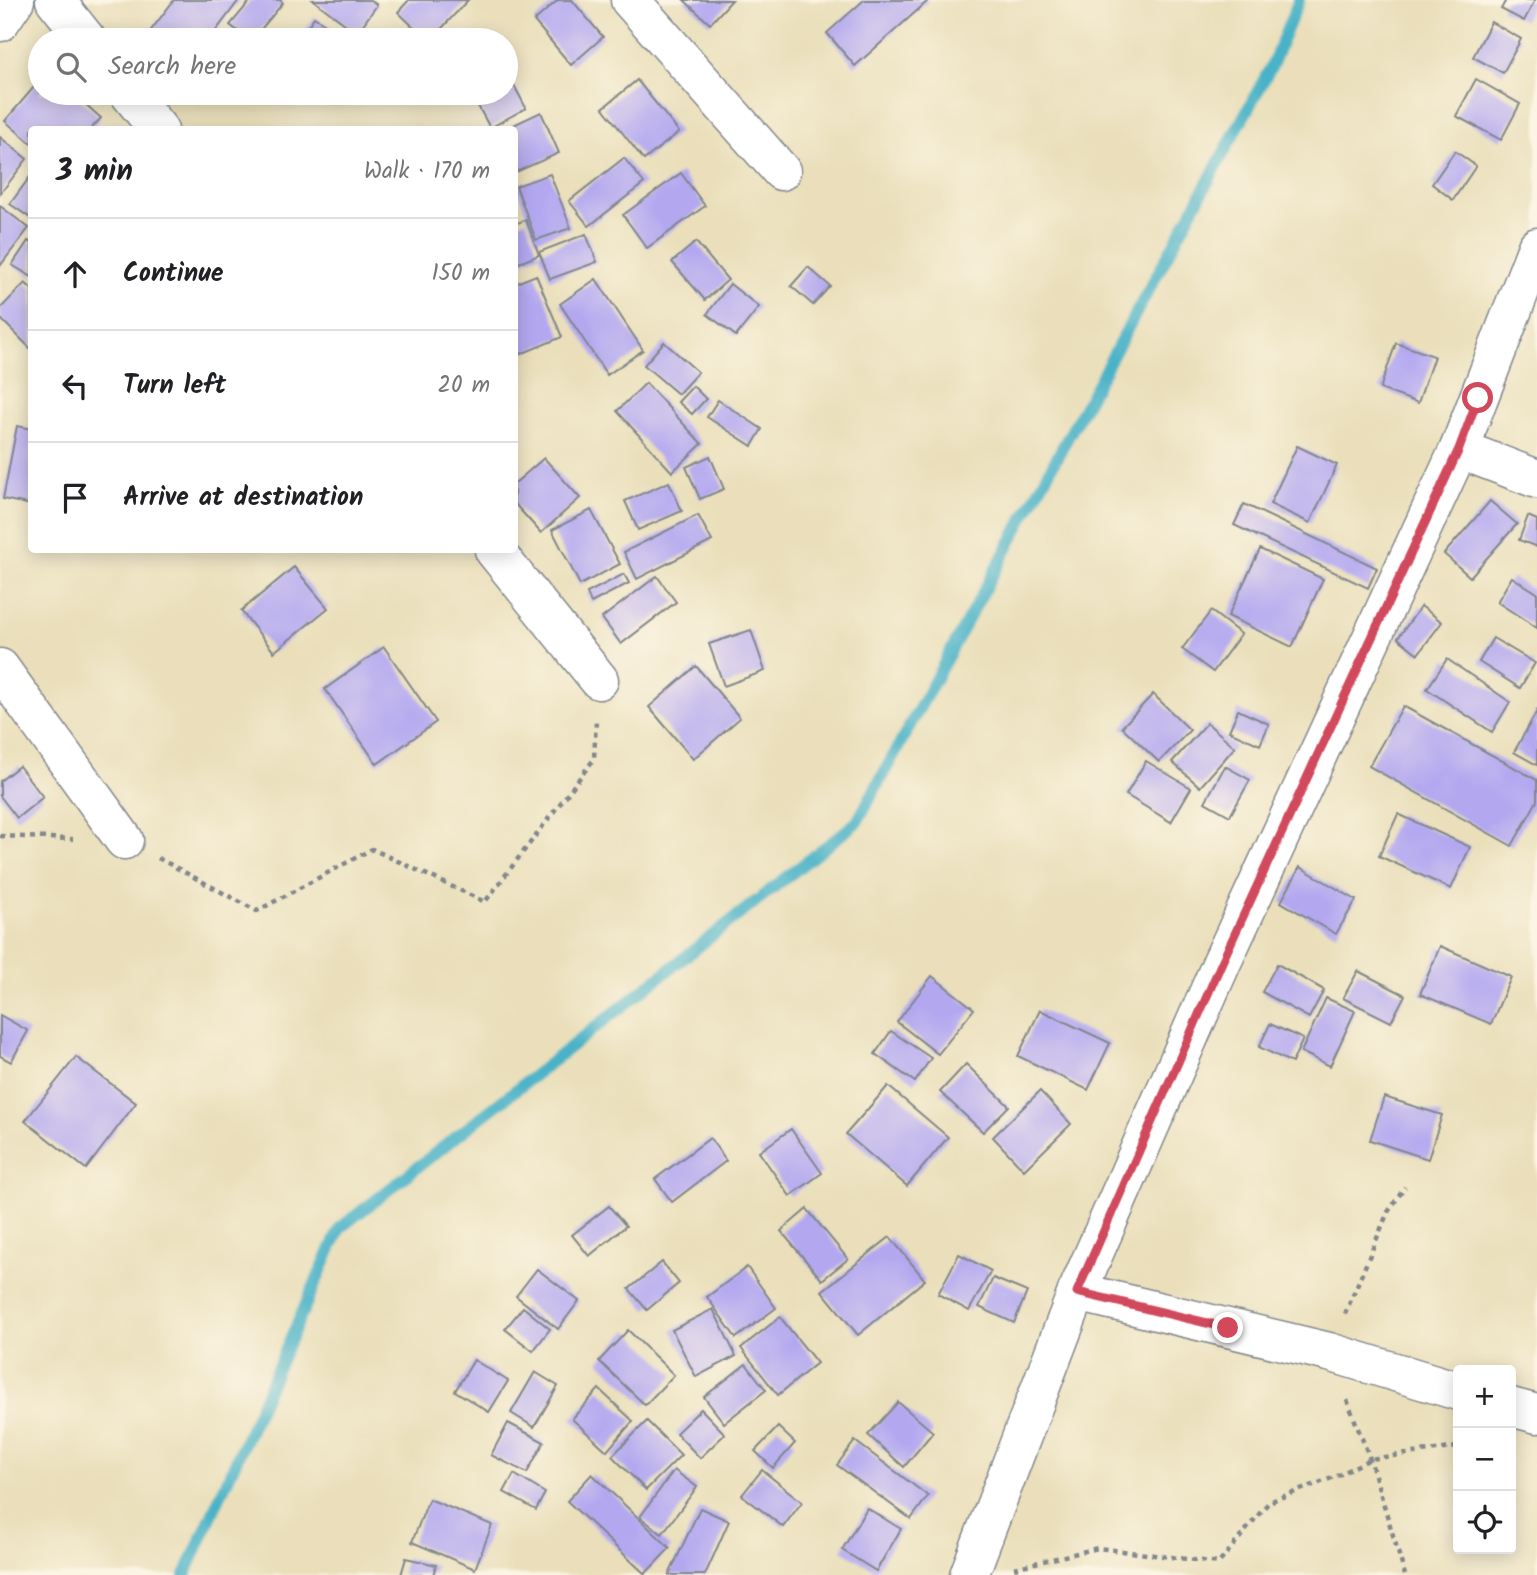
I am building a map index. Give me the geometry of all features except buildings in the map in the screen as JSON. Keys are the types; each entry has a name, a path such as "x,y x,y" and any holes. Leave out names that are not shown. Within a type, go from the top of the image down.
{"street":[{"path":"0,22 15,0"},
{"path":"55,0 77,28"},
{"path":"630,0 781,171"},
{"path":"139,105 156,126"},
{"path":"969,1575 1077,1292 1222,962 1459,449 1537,247"},
{"path":"1459,449 1537,479"},
{"path":"496,553 599,680"},
{"path":"0,668 124,840"},
{"path":"1077,1292 1329,1352 1453,1389"},
{"path":"1516,1408 1537,1414"}],"path":[{"path":"0,836 124,840 257,911 372,849 485,902 594,759 599,680"},
{"path":"1011,1569 1098,1548 1219,1563 1269,1502 1337,1476 1370,1459 1453,1448"}],"waterway":[{"path":"185,1575 340,1228 857,822 1272,65 1299,0"}],"route":[{"path":"1228,1328 1077,1292 1222,962 1459,449 1478,398"}]}
